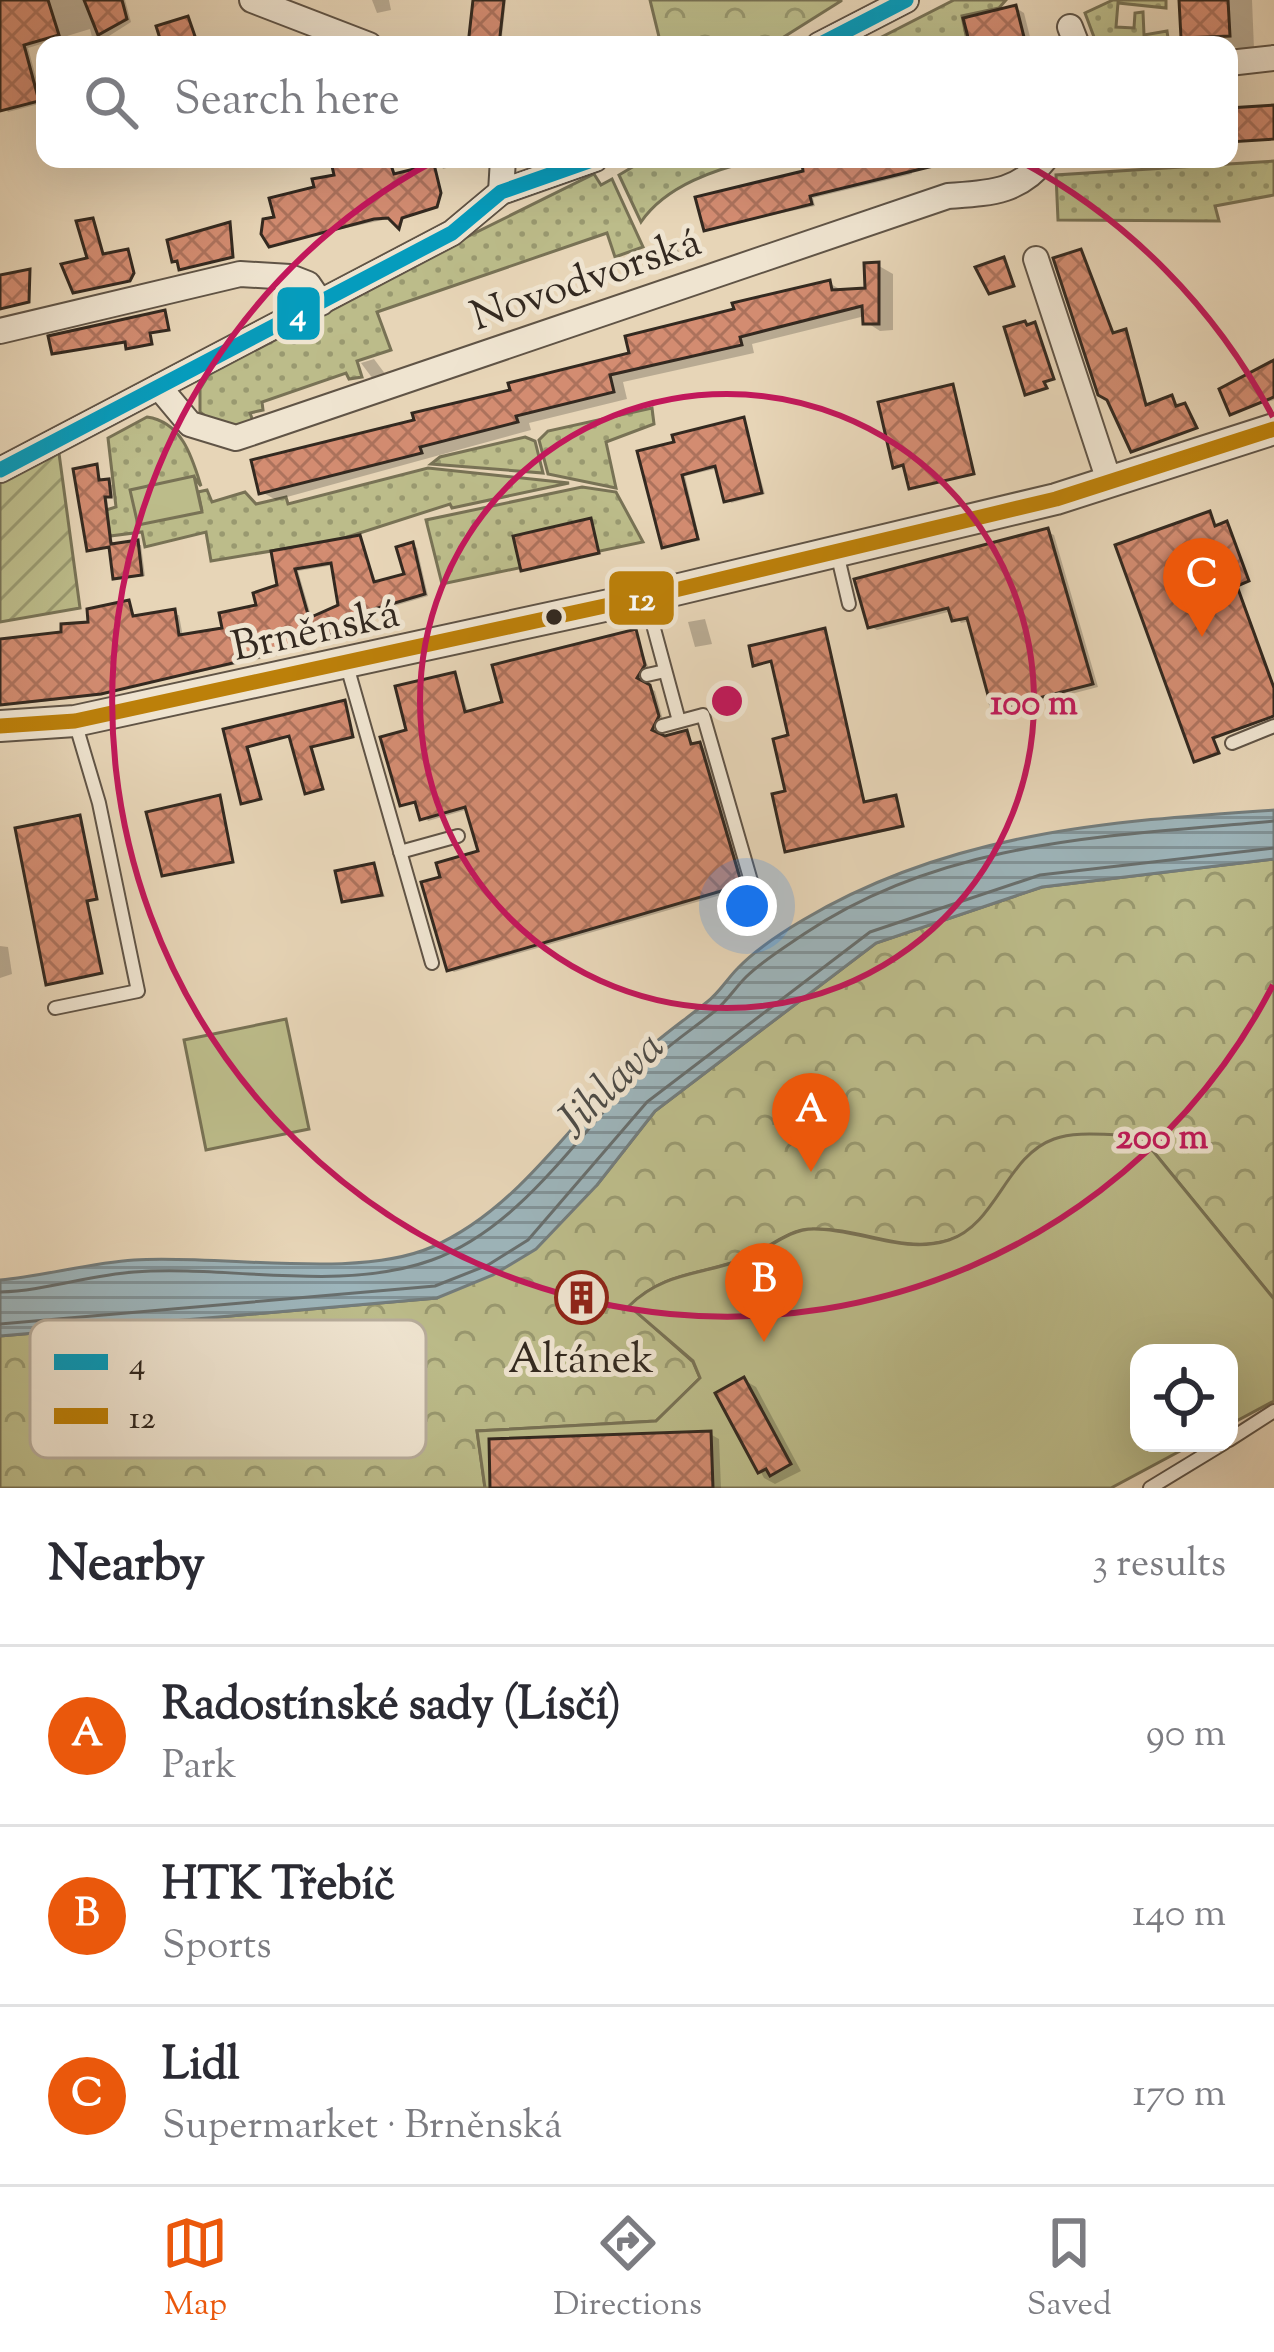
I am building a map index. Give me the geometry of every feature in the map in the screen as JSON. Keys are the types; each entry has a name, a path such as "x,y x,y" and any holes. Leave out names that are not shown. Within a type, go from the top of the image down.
{"street":[{"path":"252,0 346,36"},
{"path":"836,36 906,0"},
{"path":"1238,62 1274,58"},
{"path":"500,192 502,168"},
{"path":"0,470 452,233 500,192 570,168"},
{"name":"Novodvorská","path":"159,387 190,424 236,438 948,196 1003,192 1028,181 1038,168"},
{"path":"1036,260 1110,484"},
{"path":"0,331 240,274 308,284 321,303"},
{"name":"Brněnská","path":"0,726 75,721 646,597 1110,484 1273,434"},
{"path":"0,746 75,721"}],"lane":[{"path":"836,552 849,604"},
{"path":"646,597 679,721"},
{"path":"347,665 432,963"},
{"path":"647,675 665,671"},
{"path":"662,725 703,715 751,881"},
{"path":"55,1008 138,991 99,803 75,721"},
{"path":"1232,742 1274,726"},
{"path":"400,852 458,836"},
{"path":"1238,1435 1274,1412"},
{"path":"1150,1488 1210,1452"}],"green space":[{"path":"650,0 841,0 785,36 659,36"},
{"path":"954,0 1006,0 999,8 962,16 966,36 884,36"},
{"path":"1113,0 1166,0 1166,8 1118,3 1116,27 1134,28 1135,13 1143,12 1144,35 1167,31 1168,36 1094,36 1085,13"},
{"path":"1274,161 1274,195 1215,206 1219,221 1058,220 1056,175 1238,168 1238,163"},
{"path":"631,168 729,168 678,188 641,222 619,175"},
{"path":"594,174 601,185 612,179 643,247 615,257 607,233 377,312 391,350 357,361 362,377 349,379 346,373 262,402 263,410 250,413 254,424 218,426 200,412 200,389 218,360"},
{"path":"652,408 654,424 606,442 616,488 548,474 539,440 548,431"},
{"path":"147,417 169,426 184,442 201,486 193,476 202,511 198,492 207,490 212,502 245,492 256,504 286,497 288,504 428,468 569,483 452,508 450,504 338,540 211,561 206,532 145,547 142,532 110,536 106,510 116,507 108,438"},
{"path":"525,437 535,441 543,473 431,464 440,457"},
{"path":"58,446 80,608 0,622 0,477"},
{"path":"194,476 202,512 138,525 130,490"},
{"path":"582,487 616,492 643,542 442,584 426,520"},
{"path":"1274,859 1274,1299 1148,1145 1116,1136 1065,1139 1025,1163 984,1217 946,1241 912,1244 830,1229 803,1230 746,1258 656,1286 630,1306 693,1362 700,1378 656,1421 477,1431 485,1488 0,1488 0,1336 30,1333 30,1458 426,1458 426,1320 184,1320 437,1298 597,1185 655,1111 876,943 1042,887"},
{"path":"286,1019 309,1129 206,1150 184,1040"},
{"path":"1127,1135 1148,1145 1274,1299 1274,1401 1238,1420 1238,1344 1130,1344 1130,1452 1178,1452 1111,1488 485,1488 477,1431 656,1421 700,1378 693,1361 629,1306 656,1286 747,1258 805,1230 915,1245 949,1240 979,1220 1038,1148 1054,1139"}],"water":[{"path":"1274,810 1274,859 1042,887 876,943 655,1111 597,1185 536,1249 493,1275 437,1298 184,1320 30,1320 30,1333 0,1336 0,1280 134,1260 365,1262 432,1247 490,1212 515,1190 630,1065 711,998 752,955 795,925 858,891 972,850 1151,820"}],"building":[{"path":"0,0 48,0 59,35 36,36 36,42 24,45 36,102 0,111"},
{"path":"84,0 122,0 127,19 98,35"},
{"path":"473,0 504,0 500,36 469,36"},
{"path":"1179,0 1228,0 1230,36 1181,36"},
{"path":"1016,5 1024,36 968,36 963,18"},
{"path":"188,16 195,36 159,36 156,26"},
{"path":"1274,105 1274,139 1238,141 1238,107"},
{"path":"332,168 392,168 394,174 435,168 441,193 437,207 402,218 399,229 388,218 374,219 269,247 261,234 263,219 274,217 269,198 314,187 312,179 334,175"},
{"path":"925,168 810,196 812,204 704,231 695,197 803,171"},
{"path":"93,218 103,254 128,249 134,273 130,281 73,293 61,264 87,258 76,221"},
{"path":"230,222 233,257 179,270 177,261 172,262 167,240"},
{"path":"1081,249 1113,333 1126,329 1146,405 1172,395 1176,406 1185,403 1197,428 1131,452 1107,400 1098,395 1053,258"},
{"path":"1004,257 1014,286 989,294 975,267"},
{"path":"879,262 879,324 863,324 862,306 740,337 742,345 610,375 614,392 516,416 518,422 420,447 422,453 259,494 251,460 414,420 412,413 510,390 508,383 629,353 625,336 734,309 732,303 830,280 832,290 865,288 864,263"},
{"path":"30,269 29,302 0,309 0,275"},
{"path":"165,310 169,330 150,333 152,344 126,349 125,342 52,354 48,336"},
{"path":"1025,321 1027,325 1035,322 1054,379 1044,382 1047,388 1025,395 1004,327"},
{"path":"1274,360 1274,397 1230,415 1219,389"},
{"path":"953,384 974,474 909,489 903,465 893,468 878,402"},
{"path":"744,417 762,493 724,502 715,466 682,475 698,539 662,548 637,451 674,442 672,435"},
{"path":"97,464 99,480 109,479 111,497 105,497 111,544 138,540 142,575 113,579 109,547 87,551 73,469"},
{"path":"1210,511 1215,526 1227,521 1249,581 1237,586 1274,688 1274,716 1213,738 1219,753 1194,762 1115,545"},
{"path":"591,518 599,553 521,571 513,536"},
{"path":"1048,528 1093,684 992,710 967,618 952,621 948,608 868,628 854,579"},
{"path":"360,535 374,582 404,574 396,547 413,542 425,594 361,613 363,621 301,647 101,694 0,705 0,639 61,632 61,624 88,622 87,609 129,600 133,616 175,609 179,635 222,628 219,613 256,605 253,593 277,585 271,551","holes":["331,563 338,605 309,618 295,569"]},
{"path":"825,628 864,802 896,795 903,826 785,852 772,794 785,791 773,739 788,735 771,661 753,666 749,646"},
{"path":"636,629 645,665 637,678 650,685 659,716 652,730 665,736 687,730 691,744 700,742 742,885 447,971 421,882 440,877 436,863 478,851 465,807 420,820 415,802 400,806 380,737 406,730 395,686 455,672 465,712 502,702 492,665"},
{"path":"345,700 353,737 311,747 323,789 305,794 289,736 247,747 261,799 241,804 223,729"},
{"path":"220,795 233,862 162,876 146,812"},
{"path":"80,815 97,899 87,901 102,973 46,985 15,828"},
{"path":"374,863 382,895 342,902 335,871"},
{"path":"744,1377 791,1464 770,1476 766,1469 758,1473 715,1393"},
{"path":"711,1431 713,1488 490,1488 489,1439"}],"transit line":[{"name":"4","path":"836,36 906,0"},
{"name":"4","path":"0,470 452,233 501,192 569,168"},
{"name":"12","path":"0,726 75,721 646,597 1056,499 1274,429"}],"place":[{"name":"Lidl","path":"1202,637"},
{"name":"Radostínské sady (Lísčí)","path":"811,1172"},
{"name":"Altánek","path":"581,1298"},
{"name":"HTK Třebíč","path":"764,1342"}],"water label":[{"name":"Jihlava","path":"609,1082"}]}
